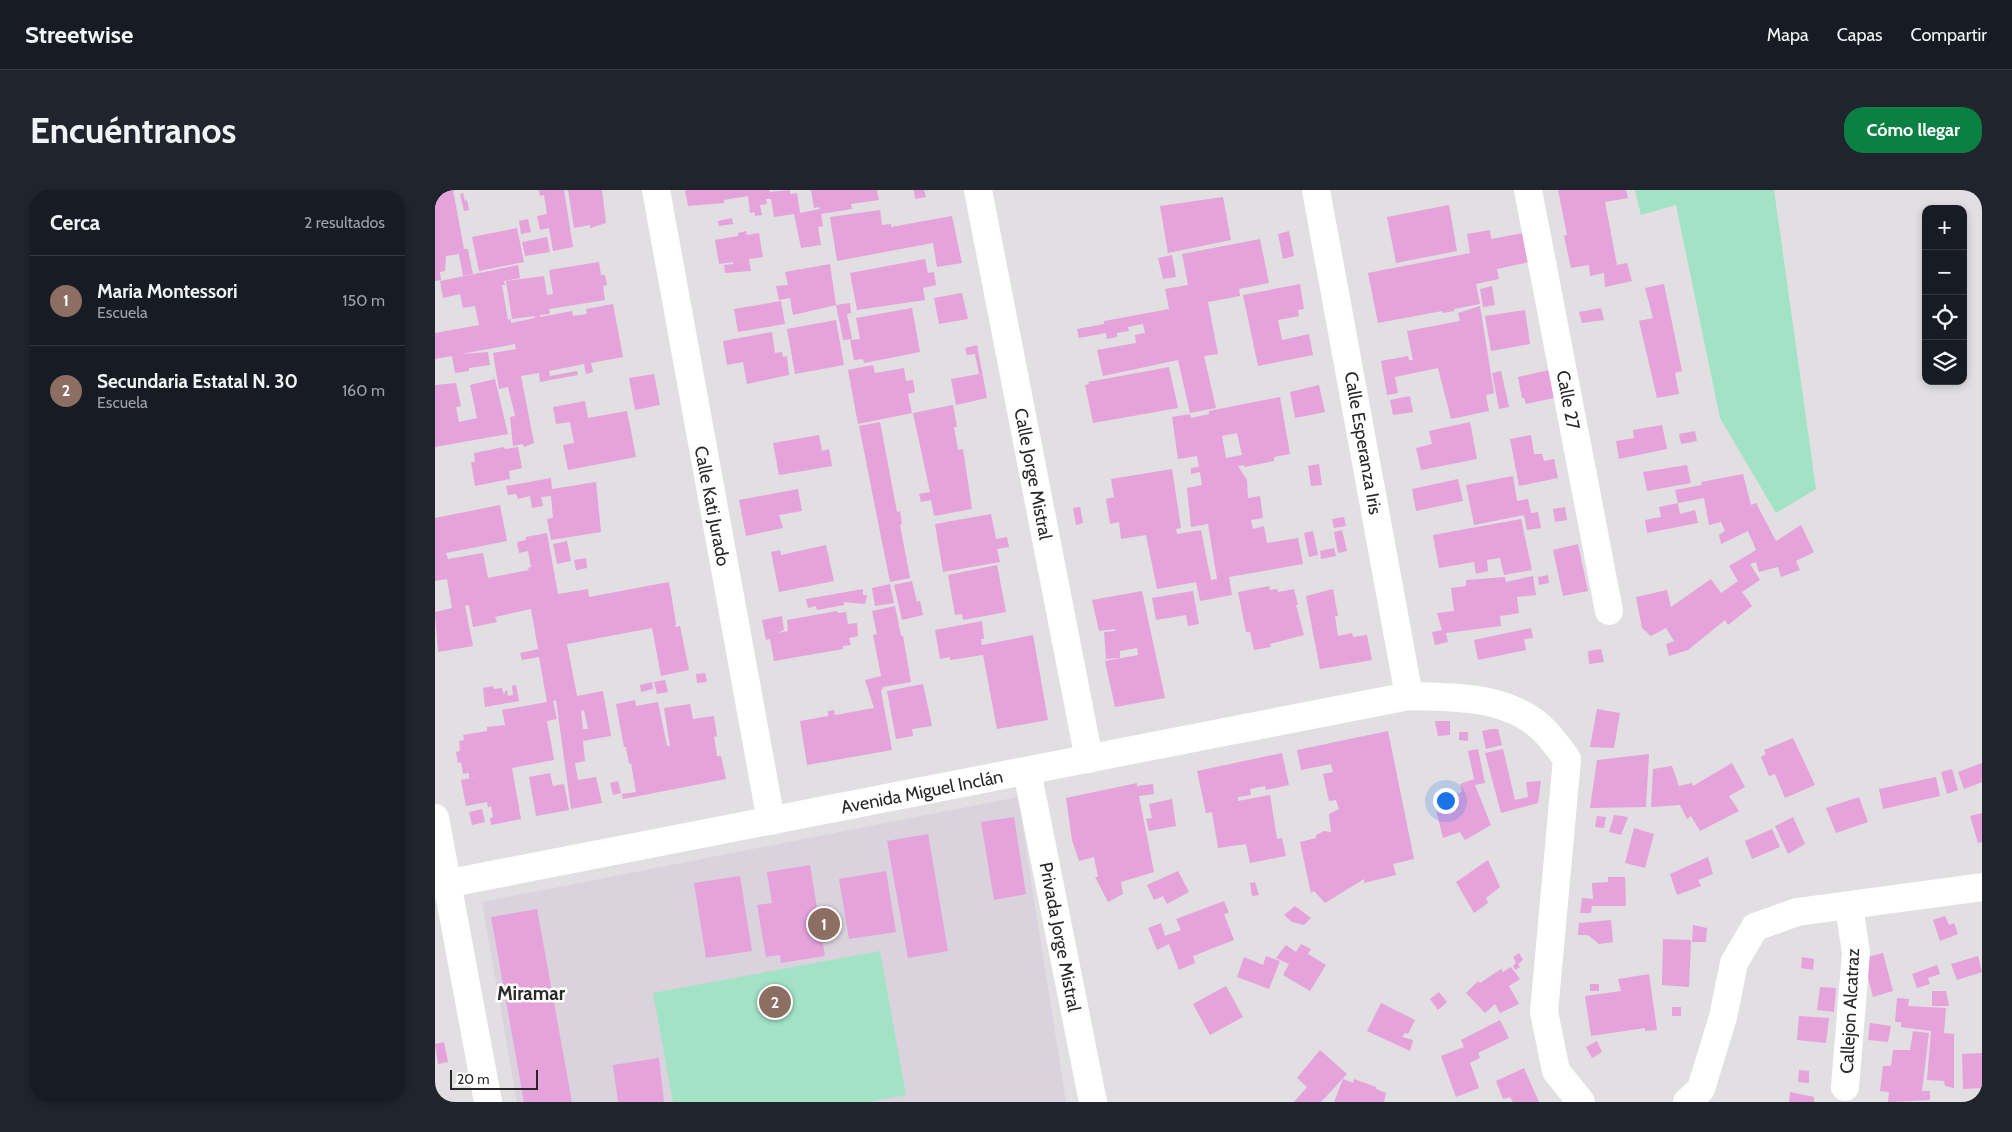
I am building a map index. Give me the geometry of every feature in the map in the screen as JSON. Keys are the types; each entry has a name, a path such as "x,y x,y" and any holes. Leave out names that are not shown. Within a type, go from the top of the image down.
{"street":[{"name":"Calle Kati Jurado","path":"656,190 771,821"},
{"name":"Calle Jorge Mistral","path":"977,190 1089,759"},
{"name":"Calle Esperanza Iris","path":"1317,190 1409,696"},
{"name":"Calle 27","path":"1528,190 1609,611"},
{"name":"Avenida Miguel Inclán","path":"441,885 1409,696 1461,698 1502,706 1527,717 1551,738 1567,759 1544,1012 1556,1071 1581,1102"},
{"name":"Privada Jorge Mistral","path":"1027,771 1093,1102"},
{"path":"435,818 441,885 488,1102"},
{"path":"1687,1102 1701,1089 1723,1017 1734,963 1755,927 1797,912 1982,887"},
{"name":"Callejon Alcatraz","path":"1845,1087 1856,953 1849,906"}],"shaded area":[{"path":"1018,797 1066,1102 517,1102 482,902"}],"green space":[{"path":"1635,190 1774,190 1816,489 1776,513 1720,418 1676,205 1641,215"},
{"path":"880,951 906,1095 868,1102 673,1102 653,993"}],"building":[{"path":"435,190 453,190 464,249 468,249 473,274 463,276 459,254 446,256 445,271 440,272 441,280 435,281"},
{"path":"539,190 564,190 573,247 553,251 549,228 540,230 537,216 547,214 544,195 540,196"},
{"path":"568,190 602,190 606,223 590,228 590,225 574,228"},
{"path":"685,190 769,190 770,192 790,190 790,194 797,193 800,213 820,209 819,207 814,208 811,190 877,190 879,200 851,204 852,209 821,214 823,226 818,227 821,245 801,248 794,214 774,217 771,199 766,199 767,204 760,205 762,215 755,216 754,212 750,213 748,196 724,200 724,203 688,206"},
{"path":"914,190 924,190 926,197 915,199"},
{"path":"1558,190 1626,190 1628,198 1605,202 1617,265 1627,263 1632,281 1605,287 1604,273 1590,276 1589,265 1571,268 1564,236 1567,235"},
{"path":"463,193 469,210 464,211 460,194"},
{"path":"1223,197 1231,240 1168,253 1160,206"},
{"path":"1449,205 1457,251 1396,263 1387,217"},
{"path":"880,210 882,225 891,224 891,227 952,216 962,263 937,267 933,243 837,261 830,217"},
{"path":"732,218 733,224 719,226 718,221"},
{"path":"528,219 531,232 521,234 519,221"},
{"path":"517,228 524,262 479,271 472,237"},
{"path":"1490,230 1491,239 1523,233 1529,262 1497,269 1499,279 1476,284 1480,304 1454,309 1454,311 1443,313 1442,311 1378,323 1368,273 1470,253 1467,234"},
{"path":"746,231 747,235 759,233 763,257 749,259 751,271 725,273 724,265 733,264 733,262 719,264 715,240 738,236 738,233"},
{"path":"1289,231 1294,256 1283,259 1278,234"},
{"path":"547,237 550,252 525,256 522,242"},
{"path":"1260,239 1269,283 1239,289 1240,296 1208,302 1218,354 1204,356 1216,408 1190,413 1178,360 1103,376 1097,350 1136,343 1135,335 1145,333 1143,324 1128,327 1129,331 1117,333 1117,337 1107,339 1106,333 1079,338 1077,329 1104,324 1104,321 1169,309 1165,289 1188,285 1182,254"},
{"path":"1172,255 1176,277 1163,279 1158,258"},
{"path":"925,259 928,273 934,272 936,285 923,288 925,300 857,310 850,273"},
{"path":"599,262 601,275 605,275 607,285 603,286 605,300 549,309 550,314 540,315 540,317 572,311 573,316 587,314 586,309 613,304 623,357 591,363 593,372 586,374 584,364 549,371 550,376 577,371 578,375 540,382 539,373 521,376 534,443 524,447 523,444 513,446 510,417 515,416 508,387 499,389 493,353 516,349 515,344 461,354 488,352 490,365 469,368 469,371 455,373 452,356 435,359 435,333 479,325 475,306 463,308 460,294 443,298 440,281 518,265 520,278 504,281 505,285 502,285 508,320 511,319 511,323 535,318 535,316 512,319 506,281 544,276 547,295 553,294 549,270"},
{"path":"830,264 836,305 793,315 790,298 779,300 776,286 788,285 785,272"},
{"path":"1300,284 1304,309 1298,310 1299,316 1278,320 1282,340 1309,334 1313,355 1258,366 1243,295"},
{"path":"1664,284 1682,371 1675,373 1679,394 1657,398 1639,321 1653,318 1645,288"},
{"path":"1492,286 1495,305 1483,307 1480,289"},
{"path":"962,293 968,319 939,324 934,298"},
{"path":"781,301 785,324 738,332 734,309"},
{"path":"850,303 851,313 847,314 852,339 843,340 836,305"},
{"path":"1480,306 1494,393 1486,395 1489,411 1451,419 1438,368 1395,377 1398,393 1387,395 1381,361 1408,356 1409,360 1413,360 1407,331 1460,321 1458,313"},
{"path":"912,308 920,352 864,363 863,359 854,360 850,340 860,339 856,318"},
{"path":"1601,308 1604,320 1582,323 1579,312"},
{"path":"1525,310 1530,344 1491,351 1485,316"},
{"path":"836,320 844,365 795,374 787,329"},
{"path":"772,332 775,353 782,352 783,357 787,356 789,375 747,384 743,362 727,365 723,341"},
{"path":"977,345 987,398 956,405 951,379 979,374 975,354 967,355 965,348"},
{"path":"873,365 875,373 904,368 906,381 913,380 915,392 908,394 912,413 858,424 848,370"},
{"path":"1169,367 1178,408 1093,423 1085,385 1089,384 1088,382"},
{"path":"1549,370 1554,398 1526,404 1524,398 1522,398 1518,377"},
{"path":"1501,371 1509,407 1499,409 1492,373"},
{"path":"654,374 660,405 635,410 629,378"},
{"path":"495,379 508,434 435,447 435,385 456,383 461,406 456,407 459,422 477,418 470,385"},
{"path":"1319,385 1325,412 1295,418 1290,392"},
{"path":"1410,396 1413,412 1393,415 1390,400"},
{"path":"1280,397 1290,454 1274,457 1274,461 1244,467 1244,465 1238,466 1247,480 1248,498 1260,496 1263,518 1251,520 1253,529 1264,526 1267,543 1298,538 1303,564 1229,577 1232,595 1200,601 1196,582 1157,589 1146,535 1121,539 1119,522 1110,524 1106,499 1114,497 1111,479 1172,469 1181,528 1176,529 1177,534 1201,530 1211,580 1217,579 1208,524 1191,527 1187,488 1202,485 1200,472 1191,474 1191,468 1199,467 1197,456 1178,459 1172,417 1190,414 1191,418 1209,414 1209,411","holes":["1237,433 1242,455 1226,458 1222,436"]},
{"path":"585,401 588,418 627,411 636,457 568,470 563,445 574,443 570,422 556,424 553,407"},
{"path":"953,405 957,427 954,427 958,450 963,449 972,509 934,516 931,500 921,502 919,494 930,492 913,413"},
{"path":"880,422 897,512 900,511 902,524 900,525 910,578 890,582 859,426"},
{"path":"1470,422 1477,459 1421,470 1416,448 1432,444 1429,431"},
{"path":"1662,425 1667,449 1619,459 1616,441 1634,438 1633,430"},
{"path":"1695,431 1697,441 1681,444 1679,434"},
{"path":"819,435 822,451 829,449 832,466 779,475 773,443"},
{"path":"1531,435 1534,454 1542,454 1544,461 1554,459 1558,478 1519,486 1510,439"},
{"path":"504,447 505,449 518,447 522,468 509,471 510,479 475,486 471,462 475,462 474,453"},
{"path":"1319,464 1322,485 1311,486 1308,466"},
{"path":"1687,465 1691,483 1647,491 1643,472"},
{"path":"1743,474 1751,505 1756,503 1776,541 1801,525 1814,552 1796,561 1800,570 1781,577 1778,567 1759,572 1756,562 1750,564 1760,580 1742,592 1752,606 1728,625 1725,620 1688,650 1669,656 1666,644 1674,641 1666,628 1651,636 1642,628 1636,597 1667,590 1671,607 1711,579 1721,593 1738,581 1729,566 1756,550 1748,531 1721,544 1719,535 1725,531 1721,522 1709,525 1704,498 1678,503 1675,490 1702,485 1701,482"},
{"path":"1513,476 1517,501 1528,499 1531,513 1538,512 1541,528 1527,530 1524,515 1474,525 1466,485"},
{"path":"551,478 552,489 596,482 601,532 551,540 547,519 553,518 551,496 541,497 543,506 532,508 530,496 518,499 516,494 508,495 506,486"},
{"path":"1458,479 1463,501 1416,511 1412,489"},
{"path":"798,489 802,511 779,515 783,528 746,536 739,500"},
{"path":"1678,503 1680,514 1695,510 1698,523 1647,533 1645,520 1661,517 1659,507"},
{"path":"500,505 507,541 446,553 448,559 483,553 488,578 529,570 528,568 531,567 528,551 519,553 517,542 526,540 526,537 547,533 558,594 588,589 589,597 669,582 676,623 675,627 680,626 689,670 661,676 652,628 567,644 577,696 603,691 611,736 583,741 585,761 575,763 578,780 596,777 602,803 571,809 556,700 553,701 557,719 547,721 554,760 512,768 521,819 491,825 490,818 493,817 491,806 488,807 487,802 466,806 461,780 476,777 469,778 469,773 463,774 461,762 458,763 456,752 460,751 459,741 464,740 463,735 487,731 487,727 505,725 502,710 547,702 539,657 522,660 520,653 538,649 531,609 495,617 497,622 473,627 469,605 465,606 473,646 438,652 435,612 452,608 447,579 435,581 435,518","holes":["584,710 588,729 583,729 581,711"]},
{"path":"1080,507 1083,523 1076,525 1073,508"},
{"path":"1565,507 1567,520 1555,522 1553,509"},
{"path":"991,514 996,539 1007,537 1009,547 997,549 1000,562 943,572 935,524"},
{"path":"1344,517 1346,526 1334,528 1332,519"},
{"path":"1521,519 1532,570 1504,575 1500,558 1487,560 1488,571 1476,574 1474,562 1439,568 1433,535"},
{"path":"1342,530 1347,551 1338,553 1334,532"},
{"path":"1313,531 1318,555 1309,557 1304,533"},
{"path":"567,541 571,561 557,564 553,544"},
{"path":"1578,544 1588,591 1563,596 1553,550"},
{"path":"826,545 834,581 779,592 771,552 780,550 781,555"},
{"path":"1334,548 1336,556 1321,559 1320,551"},
{"path":"586,558 587,568 576,570 574,560"},
{"path":"997,565 1006,612 963,620 962,614 955,615 948,575"},
{"path":"1548,575 1549,583 1539,585 1538,577"},
{"path":"1533,576 1536,595 1517,597 1519,613 1500,616 1501,626 1446,633 1448,642 1435,645 1432,632 1442,630 1437,613 1454,611 1451,588 1466,586 1466,580 1505,577 1506,582"},
{"path":"912,581 917,602 920,601 923,615 902,620 894,585"},
{"path":"890,584 894,603 875,606 872,588"},
{"path":"1269,586 1270,590 1277,589 1278,592 1294,589 1304,635 1270,644 1271,647 1254,650 1250,632 1246,632 1238,592"},
{"path":"863,589 863,595 867,595 865,604 844,602 844,605 817,610 816,606 808,608 806,599"},
{"path":"1333,589 1338,616 1335,616 1338,636 1352,633 1353,637 1367,635 1372,660 1320,669 1306,596"},
{"path":"1142,591 1165,698 1115,707 1105,661 1138,655 1137,648 1120,651 1120,658 1106,659 1104,632 1115,631 1115,629 1099,631 1092,600"},
{"path":"1193,591 1199,624 1188,626 1186,615 1156,620 1152,598"},
{"path":"895,606 901,636 903,636 911,682 883,687 881,691 892,750 807,765 800,721 828,716 828,711 834,710 835,715 874,708 865,680 881,676 873,635 877,634 872,611"},
{"path":"837,611 838,613 846,612 848,624 857,623 858,636 849,638 851,645 843,646 843,649 774,661 770,639 766,640 762,620 782,616 784,630 777,633 788,631 787,620"},
{"path":"982,621 984,639 981,639 982,645 1033,635 1048,720 997,729 983,655 950,660 950,657 940,659 935,630"},
{"path":"1531,628 1533,638 1524,639 1526,650 1478,660 1474,640"},
{"path":"1601,649 1604,662 1589,664 1588,651"},
{"path":"705,673 707,682 697,683 696,674"},
{"path":"665,680 668,692 657,694 654,682"},
{"path":"652,682 653,689 641,692 640,685"},
{"path":"923,684 932,726 912,729 913,736 896,739 887,691"},
{"path":"516,685 519,701 485,707 483,688 493,686 494,689 502,688 504,696 507,690 508,696 513,695 512,686"},
{"path":"635,700 636,706 658,702 667,746 670,746 664,708 690,704 693,719 714,716 717,736 714,737 717,756 721,756 726,779 623,799 622,794 636,792 631,763 629,764 626,747 624,747 616,704"},
{"path":"1597,709 1620,713 1614,748 1590,747"},
{"path":"1435,721 1450,721 1450,735 1438,736"},
{"path":"1498,729 1502,745 1486,749 1482,731"},
{"path":"1388,731 1414,859 1393,864 1396,875 1364,883 1364,879 1325,903 1314,891 1311,893 1300,842 1316,838 1316,835 1324,831 1331,832 1329,814 1339,809 1336,800 1329,801 1323,774 1333,772 1331,764 1301,770 1297,750"},
{"path":"1459,732 1468,732 1468,741 1459,740"},
{"path":"1793,738 1815,785 1785,798 1775,774 1769,776 1761,757 1766,754 1764,750"},
{"path":"1478,749 1485,783 1475,785 1491,825 1465,840 1460,832 1443,838 1434,802 1462,792 1460,784 1474,779 1468,751"},
{"path":"1503,749 1515,800 1528,797 1526,782 1541,781 1538,803 1501,813 1485,753"},
{"path":"1282,753 1289,785 1266,790 1265,786 1250,789 1251,795 1238,797 1238,801 1270,795 1277,839 1282,838 1286,856 1250,863 1246,844 1218,848 1212,812 1206,813 1197,771"},
{"path":"1649,754 1646,807 1590,808 1597,760"},
{"path":"1732,763 1745,787 1729,796 1739,811 1700,831 1691,816 1687,819 1680,805 1651,807 1653,769 1672,766 1679,786 1692,783 1693,786"},
{"path":"1982,763 1982,782 1964,789 1958,772"},
{"path":"1952,769 1958,790 1947,794 1941,772"},
{"path":"550,773 553,786 564,784 569,810 536,816 529,777"},
{"path":"1936,777 1940,796 1883,809 1879,789"},
{"path":"618,781 621,793 613,795 610,783"},
{"path":"1137,783 1137,786 1153,784 1154,794 1139,796 1154,872 1121,882 1123,894 1108,902 1095,877 1098,877 1094,857 1079,861 1072,840 1066,798"},
{"path":"1859,797 1868,822 1836,833 1826,808"},
{"path":"1172,799 1176,826 1149,831 1146,819 1152,818 1149,804"},
{"path":"482,809 485,822 472,825 469,812"},
{"path":"1982,813 1982,842 1978,843 1970,816"},
{"path":"1614,815 1628,817 1621,835 1609,832"},
{"path":"1597,816 1606,817 1604,828 1595,827"},
{"path":"1014,817 1026,894 994,900 981,822"},
{"path":"1793,817 1805,844 1788,854 1775,826"},
{"path":"1634,828 1654,834 1645,868 1625,863"},
{"path":"1772,829 1780,847 1752,859 1745,841"},
{"path":"928,834 948,951 908,958 887,841"},
{"path":"1708,857 1713,874 1698,880 1701,886 1677,895 1670,874"},
{"path":"1488,860 1500,887 1486,898 1488,903 1474,913 1456,882"},
{"path":"810,865 825,956 781,963 780,955 766,957 757,905 772,903 767,872"},
{"path":"886,871 896,932 849,939 839,879"},
{"path":"1178,871 1189,892 1167,904 1163,896 1154,900 1147,885"},
{"path":"740,876 752,951 706,958 694,883"},
{"path":"1608,877 1625,877 1626,906 1592,906 1591,913 1580,913 1582,898 1593,899 1592,883 1608,882"},
{"path":"1255,882 1259,895 1252,896 1250,883"},
{"path":"1224,901 1229,913 1224,914 1234,940 1193,956 1195,963 1179,970 1169,944 1157,950 1148,928 1161,923 1165,936 1181,930 1176,919"},
{"path":"1295,906 1311,918 1304,925 1292,922 1284,915"},
{"path":"537,909 572,1102 524,1102 491,917"},
{"path":"1945,916 1949,925 1954,923 1958,934 1940,941 1933,920"},
{"path":"1611,920 1613,942 1599,944 1588,935 1578,935 1579,923"},
{"path":"1693,925 1707,928 1706,942 1692,942"},
{"path":"1663,939 1691,940 1689,987 1662,985"},
{"path":"1301,944 1311,949 1308,954 1326,965 1310,991 1283,975 1289,964 1276,958 1286,945 1296,952"},
{"path":"1519,953 1523,960 1518,964 1520,967 1515,970 1513,966 1516,963 1513,957"},
{"path":"1883,953 1893,991 1873,997 1863,958"},
{"path":"1266,956 1280,961 1269,989 1237,977 1244,957 1263,965"},
{"path":"1978,956 1982,972 1957,980 1951,964"},
{"path":"1802,957 1814,959 1813,970 1801,968"},
{"path":"1937,965 1940,974 1928,978 1930,984 1917,988 1912,974"},
{"path":"1511,967 1520,979 1509,986 1519,1004 1500,1013 1495,1004 1485,1013 1466,993 1478,981 1480,983 1501,969 1503,972"},
{"path":"1649,974 1657,1030 1645,1031 1645,1028 1591,1036 1585,996 1621,991 1618,979"},
{"path":"1590,984 1599,984 1599,991 1590,991"},
{"path":"1226,986 1243,1017 1210,1035 1193,1004"},
{"path":"1820,987 1836,988 1834,1012 1817,1010"},
{"path":"1932,991 1946,991 1949,1006 1932,1006"},
{"path":"1439,992 1447,1002 1438,1010 1430,999"},
{"path":"1897,998 1909,999 1908,1006 1946,1008 1944,1033 1954,1034 1954,1088 1945,1086 1944,1081 1927,1080 1931,1031 1901,1027 1901,1022 1895,1022"},
{"path":"1381,1003 1415,1020 1408,1034 1405,1033 1402,1037 1413,1040 1410,1051 1367,1031"},
{"path":"1672,1007 1681,1007 1681,1016 1672,1016"},
{"path":"1799,1016 1829,1018 1826,1043 1797,1040"},
{"path":"1500,1020 1509,1038 1478,1053 1480,1058 1470,1063 1479,1088 1456,1097 1441,1056 1464,1047 1461,1040"},
{"path":"1870,1023 1891,1026 1888,1042 1868,1040"},
{"path":"1913,1031 1929,1033 1922,1091 1930,1091 1930,1100 1888,1102 1889,1092 1880,1091 1883,1066 1891,1066 1893,1050 1910,1050"},
{"path":"1597,1041 1602,1052 1592,1058 1586,1047"},
{"path":"444,1042 448,1062 438,1064 435,1044"},
{"path":"1320,1050 1347,1074 1321,1102 1294,1102 1307,1087 1297,1078"},
{"path":"1982,1053 1982,1088 1963,1089 1962,1054"},
{"path":"659,1058 664,1102 618,1102 613,1065"},
{"path":"1524,1068 1539,1102 1513,1102 1510,1097 1503,1099 1496,1081"},
{"path":"1799,1070 1809,1071 1809,1083 1798,1082"},
{"path":"1343,1079 1353,1083 1354,1079 1376,1087 1376,1089 1386,1093 1384,1102 1334,1102"},
{"path":"1790,1092 1814,1097 1814,1102 1789,1102"}],"place":[{"name":"Maria Montessori","path":"824,924"},
{"name":"Secundaria Estatal N. 30","path":"775,1002"}],"district":[{"name":"Miramar","path":"531,993"}]}
